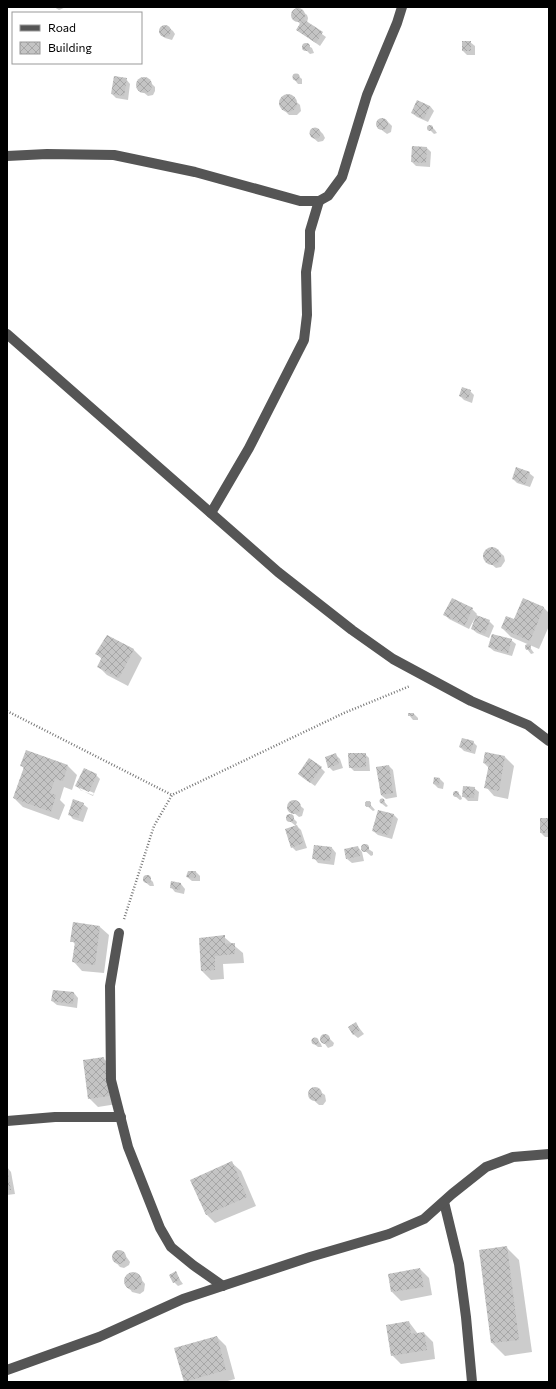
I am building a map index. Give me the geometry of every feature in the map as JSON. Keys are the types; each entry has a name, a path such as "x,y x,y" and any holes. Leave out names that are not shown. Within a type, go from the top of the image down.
{"street":[{"path":"7,156 114,155 195,172 300,201 319,201 328,196 342,177 367,95 397,23 402,7"},
{"path":"211,513 260,428 304,340 307,315 306,272 310,248 310,231 319,201"},
{"path":"7,334 278,572 352,630 393,659 471,701 528,725 549,741"},
{"path":"119,934 110,986 111,1080 128,1147 160,1228 171,1247 193,1265 223,1286"},
{"path":"7,1121 55,1117 121,1117"},
{"path":"7,1370 99,1336 183,1299 310,1257 389,1234 424,1219 486,1167 513,1157 549,1154"},
{"path":"444,1202 459,1264 472,1382"}],"path":[{"path":"119,934 154,826 172,795 344,713 428,678"},
{"path":"7,711 172,795"}],"building":[{"path":"298,8 303,10 305,15 303,20 298,22 293,20 291,15 293,10"},
{"path":"303,19 323,32 316,43 296,30"},
{"path":"163,25 167,25 171,31 167,37 163,37 159,33 159,29"},
{"path":"462,41 471,41 471,51 462,51"},
{"path":"304,43 308,43 310,47 308,51 304,51 302,49 302,45"},
{"path":"296,73 299,74 299,80 296,81 293,80 292,77 293,74"},
{"path":"114,76 127,78 124,96 111,94"},
{"path":"144,77 151,82 152,85 147,92 144,93 137,88 136,85 141,78"},
{"path":"288,94 292,95 296,99 296,107 292,111 288,112 284,111 280,107 279,103 280,99 284,95"},
{"path":"417,100 430,106 424,119 411,113"},
{"path":"380,118 384,118 388,124 384,130 380,130 376,126 376,122"},
{"path":"430,125 433,128 430,131 427,128"},
{"path":"315,127 319,129 321,133 319,137 315,139 311,137 309,133 311,129"},
{"path":"412,146 427,147 426,163 411,162"},
{"path":"462,387 471,390 468,399 459,396"},
{"path":"516,467 530,472 525,484 512,479"},
{"path":"492,547 498,550 501,556 498,562 492,565 486,562 483,556 486,550"},
{"path":"452,598 473,608 465,625 443,615"},
{"path":"523,598 544,607 530,641 501,628 506,616 514,619"},
{"path":"476,615 490,620 485,634 471,629"},
{"path":"492,634 512,639 508,653 488,647"},
{"path":"107,635 134,649 119,678 97,667 102,657 95,654"},
{"path":"528,644 531,647 528,650 525,647"},
{"path":"408,713 414,713 414,716 408,716"},
{"path":"462,738 474,741 471,751 459,747"},
{"path":"26,750 68,765 63,781 55,779 50,793 56,795 51,812 13,798 24,767 20,766"},
{"path":"485,752 505,756 499,791 484,788 489,764 483,763"},
{"path":"336,753 339,764 328,768 325,757"},
{"path":"348,753 366,753 366,767 349,768"},
{"path":"309,758 322,767 310,783 298,774"},
{"path":"389,765 393,793 381,795 376,767"},
{"path":"84,768 97,774 89,792 75,786"},
{"path":"434,777 440,778 439,785 433,784"},
{"path":"463,786 475,787 474,798 462,797"},
{"path":"456,791 459,794 456,797 453,794"},
{"path":"382,798 385,801 382,804 379,801"},
{"path":"73,799 84,803 78,818 68,815"},
{"path":"294,800 299,802 301,807 299,812 294,814 289,812 287,807 289,802"},
{"path":"368,801 371,804 368,807 365,804"},
{"path":"378,810 394,814 388,835 372,831"},
{"path":"290,814 293,815 293,821 290,822 287,821 286,818 287,815"},
{"path":"540,818 549,818 549,833 540,833"},
{"path":"297,825 303,843 291,848 285,829"},
{"path":"363,844 367,844 369,848 367,852 363,852 361,850 361,846"},
{"path":"314,845 332,847 330,861 312,859"},
{"path":"358,846 360,856 346,859 344,849"},
{"path":"188,871 196,871 196,878 186,877"},
{"path":"147,875 150,876 150,882 147,883 144,882 143,879 144,876"},
{"path":"171,881 181,883 180,890 170,888"},
{"path":"73,922 100,926 95,965 72,962 75,942 70,942"},
{"path":"225,935 225,944 235,943 235,954 215,956 215,970 201,971 199,938"},
{"path":"53,990 74,992 73,1004 51,1001"},
{"path":"356,1022 360,1030 353,1035 348,1027"},
{"path":"323,1034 327,1034 329,1035 329,1043 323,1044 320,1041 320,1037"},
{"path":"315,1038 318,1041 315,1044 312,1041"},
{"path":"104,1057 109,1096 88,1099 83,1060"},
{"path":"312,1087 318,1087 322,1091 322,1097 318,1101 312,1101 308,1097 308,1091"},
{"path":"232,1161 247,1197 206,1215 190,1180"},
{"path":"7,1169 11,1190 7,1190"},
{"path":"507,1246 519,1340 491,1343 479,1250"},
{"path":"116,1250 122,1250 126,1254 126,1260 122,1264 116,1264 112,1260 112,1254"},
{"path":"420,1268 424,1287 391,1292 388,1274"},
{"path":"176,1271 180,1280 173,1283 169,1275"},
{"path":"133,1272 139,1275 142,1281 139,1287 133,1290 127,1287 124,1281 127,1275"},
{"path":"409,1321 411,1334 424,1332 427,1350 391,1356 386,1325"},
{"path":"217,1336 226,1370 184,1382 174,1348"}]}
